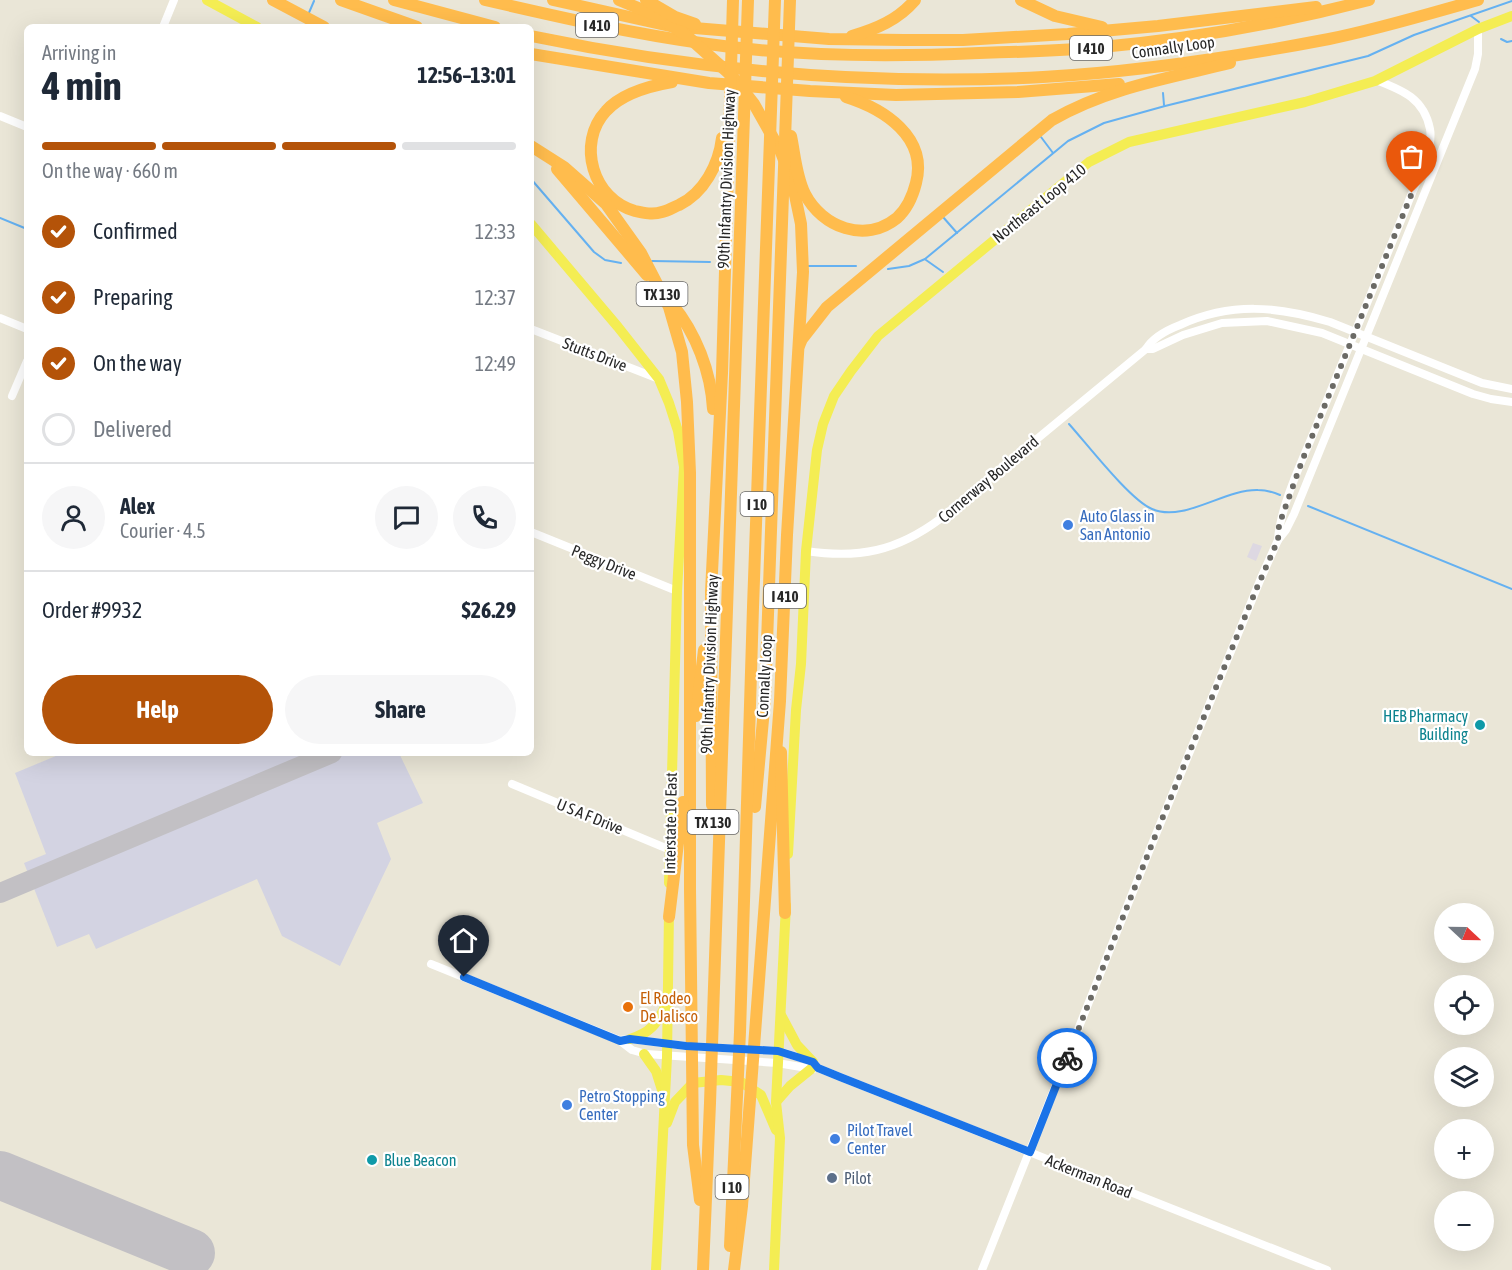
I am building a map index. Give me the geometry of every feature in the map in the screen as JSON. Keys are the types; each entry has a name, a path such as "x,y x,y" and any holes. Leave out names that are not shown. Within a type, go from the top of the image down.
{"highway":[{"path":"273,0 318,24"},
{"path":"341,0 408,24"},
{"path":"394,0 484,24"},
{"name":"Connally Loop","path":"485,0 621,30 709,45 810,53 898,56 1091,48 1157,41 1302,17 1368,0"},
{"path":"553,0 670,26 829,39 963,40 1121,30 1368,0"},
{"name":"Connally Loop","path":"619,0 655,15 686,35 733,77 754,104 781,152 792,181 801,224 803,272 787,535 780,700 742,1206 734,1270"},
{"path":"646,0 675,17 713,30"},
{"path":"716,483 722,373 733,0"},
{"name":"90th Infantry Division Highway","path":"702,1270 734,457 748,0"},
{"name":"I 10","path":"729,1270 740,1032 775,0"},
{"name":"TX 130","path":"743,945 765,698 792,0"},
{"path":"829,39 846,37 883,25 902,14 915,0"},
{"path":"1021,0 1055,16 1121,30"},
{"name":"Connally Loop","path":"534,37 603,51 710,66 810,75 947,80 1044,77 1185,63 1329,39 1478,0"},
{"path":"382,15 415,24"},
{"path":"775,421 779,398 802,339 827,307 1052,120 1115,91 1329,39"},
{"path":"534,55 689,81 810,91 896,95 1018,92 1096,87 1165,79"},
{"path":"689,81 644,87 614,103 598,121 591,144 594,175 606,194 624,207 655,213 674,207 693,196 708,179 721,150 729,98"},
{"path":"786,110 804,193 815,209 826,220 852,231 874,229 887,224 898,217 913,194 918,169 916,151 909,137 897,123 860,102 828,92"},
{"name":"TX 130","path":"534,143 675,308 698,344 712,393 716,483 711,592 715,932"},
{"path":"534,149 564,167 606,204 641,253 669,307 682,352 690,473 690,890 693,1145 704,1233"},
{"path":"770,572 776,618 785,836 785,913"},
{"path":"669,917 711,592"}],"main road":[{"path":"207,0 251,24"},
{"name":"Northeast Loop 410","path":"806,551 817,450 823,424 834,396 850,371 878,336 1089,162 1129,142 1305,102 1376,80 1478,29 1512,16"},
{"path":"534,228 618,327 658,379"},
{"name":"Interstate 10 East","path":"656,1270 668,1044 668,849 684,466 678,431 658,379"},
{"path":"774,1270 780,1138 776,1102 777,1063 806,551"},
{"path":"625,1040 652,1030 659,1021 667,1002"},
{"path":"776,1102 790,1086 814,1066 797,1045 780,1014"},
{"path":"644,1054 656,1071 664,1102"},
{"path":"662,1133 675,1102 693,1083 721,1080 741,1082 761,1095 780,1138"}],"street":[{"path":"164,24 174,0"},
{"path":"982,1270 1160,824 1261,578 1278,540 1294,514 1475,69 1478,54 1478,29"},
{"path":"1278,540 1279,525 1302,461 1396,234 1431,141 1430,130 1420,106 1405,91 1376,80"},
{"path":"0,116 24,126"},
{"path":"1431,141 1444,145"},
{"name":"Cornerway Boulevard","path":"806,551 833,555 870,552 894,546 916,536 940,519 1146,349 1151,341 1174,327 1224,311 1257,308 1298,313 1330,322 1482,383 1512,389"},
{"path":"0,318 24,328"},
{"name":"Cornerway Boulevard","path":"1146,349 1153,349 1203,328 1241,321 1288,324 1322,333 1349,346 1473,394 1512,402"},
{"name":"Stutts Drive","path":"534,330 658,379"},
{"path":"12,396 24,368"},
{"name":"Peggy Drive","path":"534,533 678,591"},
{"name":"U S A F Drive","path":"512,784 668,849"},
{"name":"Ackerman Road","path":"431,964 625,1040 778,1051 1327,1270"},
{"name":"Ackerman Road","path":"625,1040 632,1050 644,1054 814,1066"}],"shaded area":[{"path":"1253,543 1262,546 1256,561 1247,557"},
{"path":"56,756 400,756 423,803 377,823 391,859 340,966 282,936 257,879 96,949 89,934 57,947 24,863 46,854 15,773"}],"waterway":[{"path":"308,15 314,1"},
{"path":"888,269 909,266 925,259 1068,141 1104,123 1368,56 1414,35 1512,1"},
{"path":"1471,16 1479,22"},
{"path":"1501,39 1507,42 1512,41"},
{"path":"1163,93 1164,105"},
{"path":"1041,137 1053,153"},
{"path":"534,182 594,252 605,260 621,263"},
{"path":"943,217 957,233"},
{"path":"0,218 24,228"},
{"path":"926,260 943,272"},
{"path":"652,261 710,262"},
{"path":"808,266 856,266"},
{"path":"1069,424 1132,495 1152,509 1177,512 1245,491 1264,490 1280,495"},
{"path":"1308,506 1512,589"}],"taxiway":[{"path":"0,893 325,756"}],"runway":[{"path":"0,1175 191,1253"}],"way so far":[{"path":"1067,1058 1160,824 1278,540 1279,525 1302,461 1412,193"}],"place":[{"name":"Auto Glass in San Antonio","path":"1068,525"},
{"name":"HEB Pharmacy Building","path":"1480,725"},
{"name":"El Rodeo De Jalisco","path":"628,1007"},
{"name":"Petro Stopping Center","path":"567,1105"},
{"name":"Pilot Travel Center","path":"835,1139"},
{"name":"Blue Beacon","path":"372,1160"},
{"name":"Pilot","path":"832,1178"}],"route":[{"path":"464,977 620,1041 630,1039 686,1046 778,1051 796,1056 813,1062 818,1068 1030,1152 1067,1058"}]}
